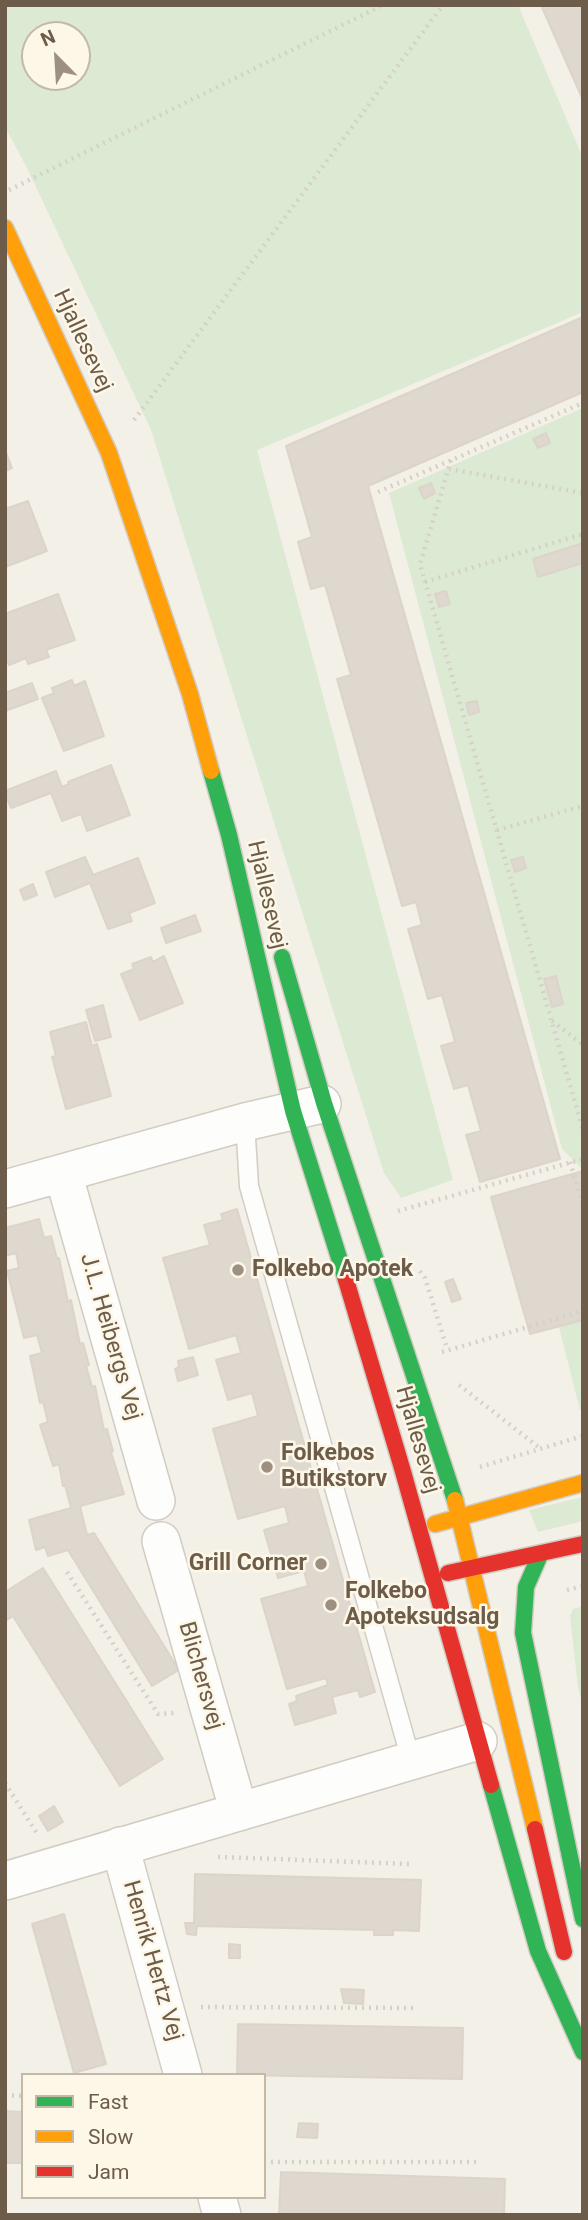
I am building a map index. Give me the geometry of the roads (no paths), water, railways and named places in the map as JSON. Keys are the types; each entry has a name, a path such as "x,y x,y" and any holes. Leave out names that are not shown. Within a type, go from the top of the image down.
{"main road":[{"name":"Hjallesevej","path":"5,228 108,453 190,694 308,1107 362,1221 460,1517 566,1961"},
{"name":"Hjallesevej","path":"229,835 259,891"},
{"name":"Hjallesevej","path":"275,938 327,1214 538,1951 583,2052"},
{"path":"442,1462 460,1478"},
{"path":"419,1529 583,1483"},
{"path":"432,1575 540,1555 583,1544"},
{"path":"540,1555 526,1587 523,1633 583,1919"},
{"path":"573,1988 583,2029"}],"street":[{"path":"5,1189 308,1107"},
{"name":"J.L. Heibergs Vej","path":"63,1173 156,1501"},
{"name":"Blichersvej","path":"161,1541 239,1812"},
{"path":"5,1881 478,1741"},
{"name":"Henrik Hertz Vej","path":"120,1846 182,2073"}],"lane":[{"path":"245,1122 250,1186 411,1760"}],"place":[{"name":"Folkebo Apotek","path":"238,1270"},
{"name":"Folkebos Butikstorv","path":"267,1467"},
{"name":"Grill Corner","path":"321,1564"},
{"name":"Folkebo Apoteksudsalg","path":"331,1605"}]}
